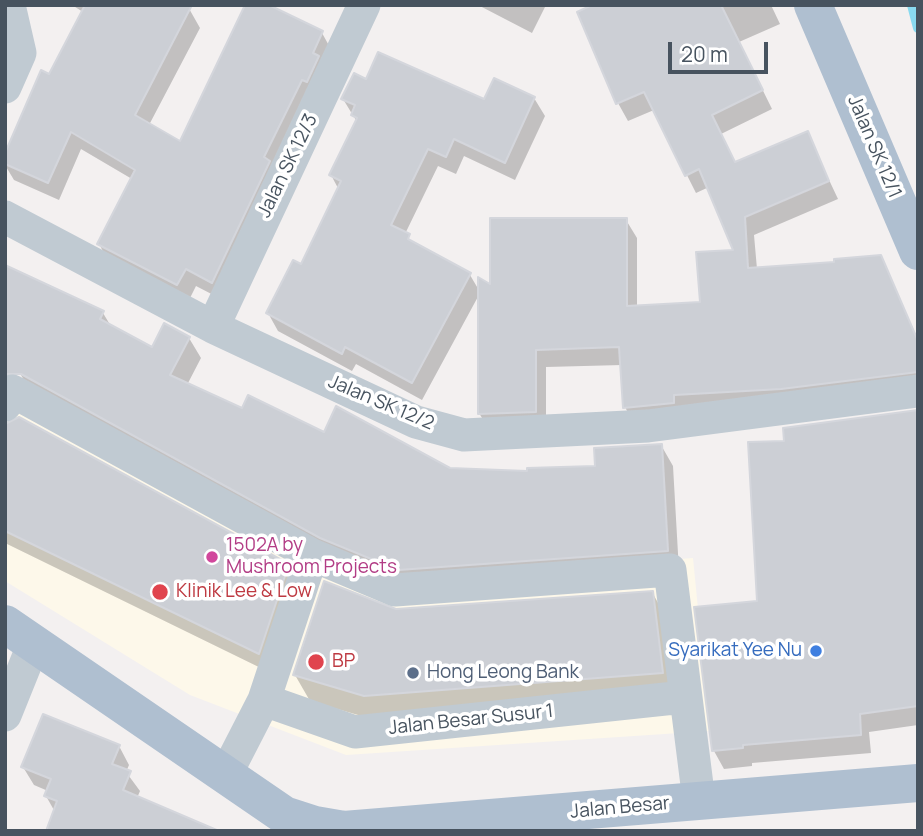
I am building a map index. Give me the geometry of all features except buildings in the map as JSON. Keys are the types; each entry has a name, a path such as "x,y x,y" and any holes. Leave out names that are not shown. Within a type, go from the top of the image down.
{"main road":[{"name":"Jalan SK 12/1","path":"813,5 918,251"},
{"name":"Jalan Besar","path":"20,634 297,825 344,830 918,783"}],"street":[{"path":"5,88 20,53 9,5"},
{"name":"Jalan SK 12/3","path":"214,327 361,6"},
{"name":"Jalan SK 12/2","path":"5,218 214,327 416,422 464,435 648,426 918,391"},
{"path":"5,405 12,391 312,555 396,590 670,570 699,801"},
{"path":"226,774 264,700 312,555"},
{"path":"5,715 20,634"},
{"name":"Jalan Besar Susur 1","path":"264,700 355,732 684,697"}],"shaded area":[{"path":"5,393 395,580 693,558 710,731 346,755 190,695 5,581"}],"waterway":[{"path":"912,5 918,28"}],"place":[{"name":"1502A by Mushroom Projects","path":"212,557"},
{"name":"Klinik Lee & Low","path":"160,592"},
{"name":"Syarikat Yee Nu","path":"816,651"},
{"name":"BP","path":"316,662"},
{"name":"Hong Leong Bank","path":"413,673"}]}
